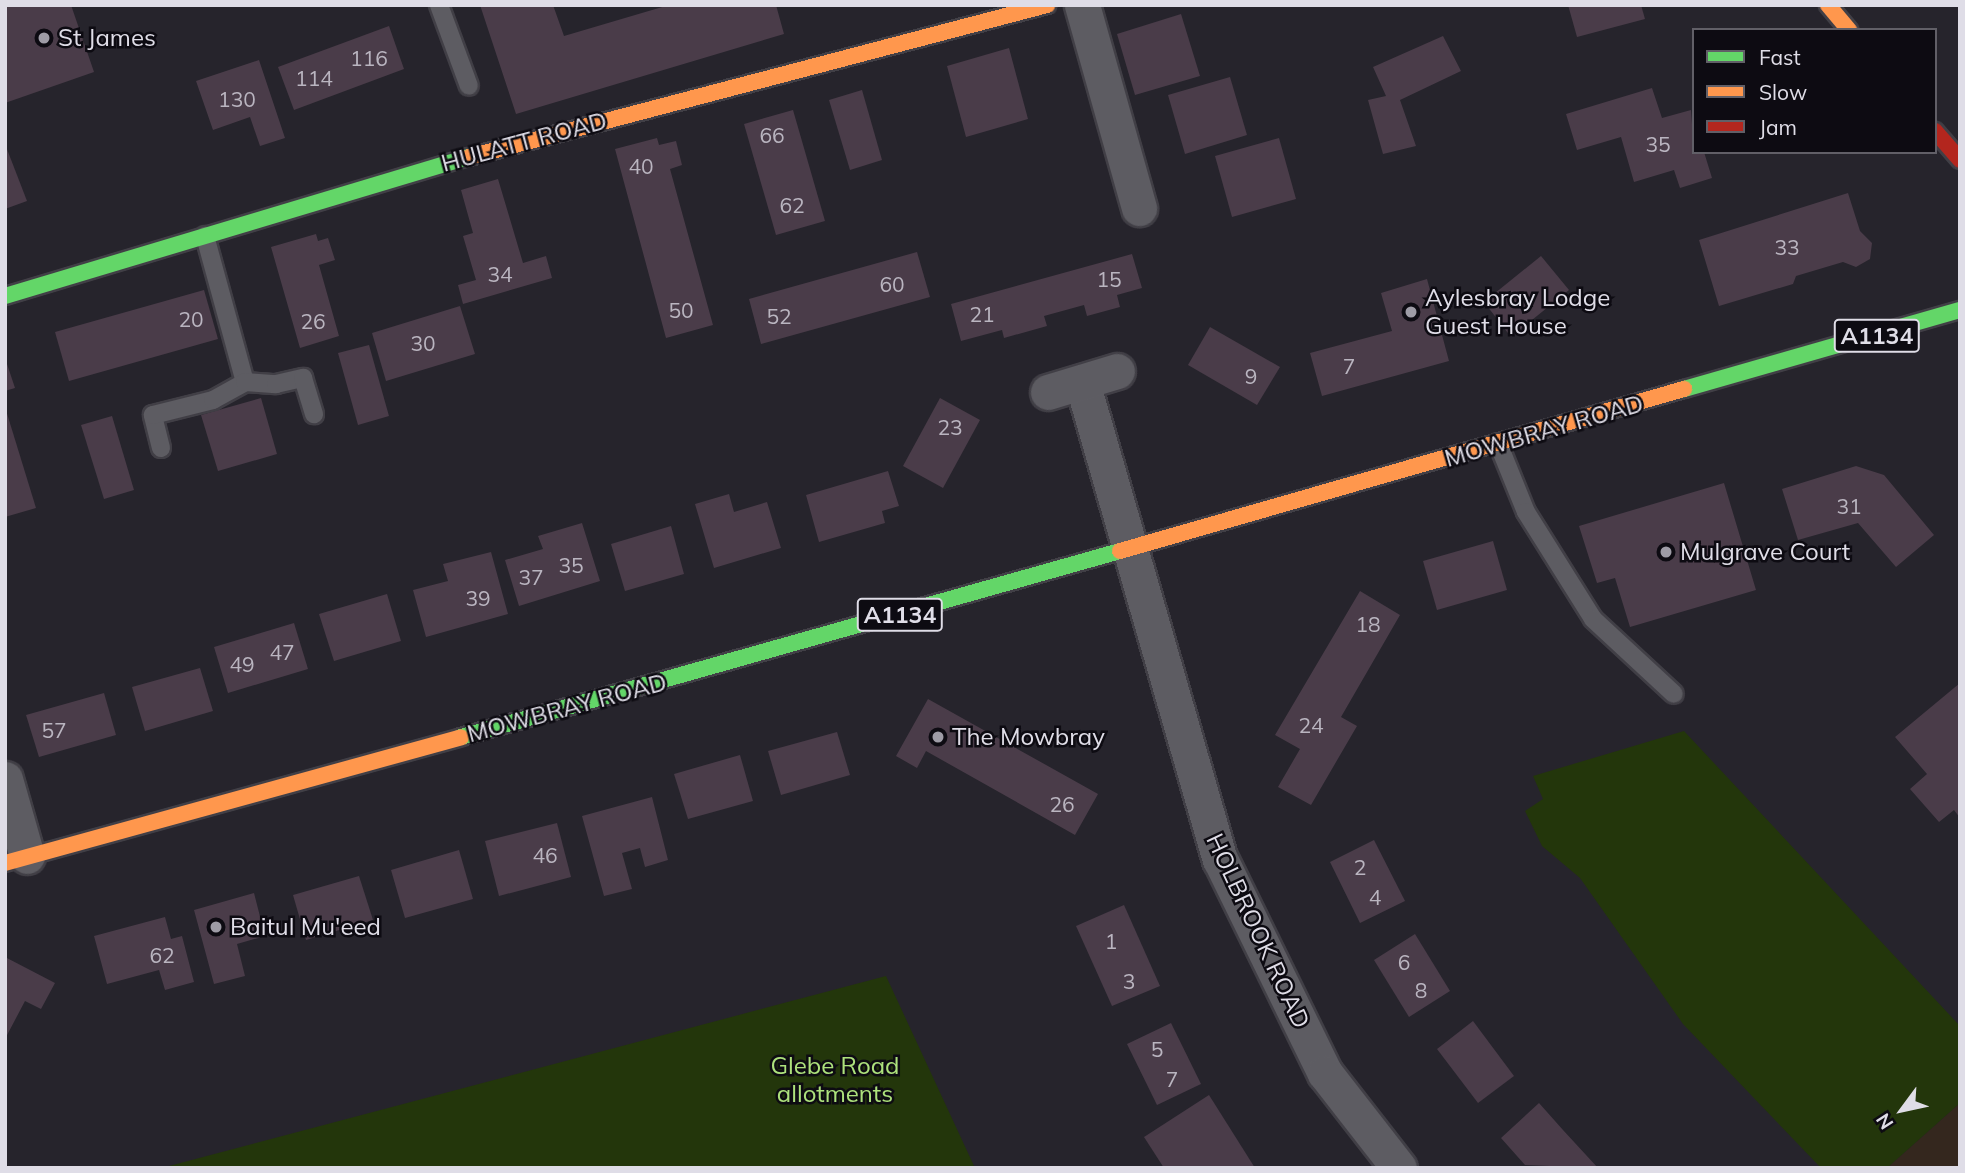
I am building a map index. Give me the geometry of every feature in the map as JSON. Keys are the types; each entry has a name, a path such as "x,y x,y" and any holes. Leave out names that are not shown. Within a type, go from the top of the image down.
{"main road":[{"name":"HULATT ROAD","path":"5,296 499,148 1047,5"},
{"path":"1828,5 1847,28"},
{"path":"1937,133 1960,159"},
{"name":"MOWBRAY ROAD","path":"16,860 1129,549 1960,310"}],"street":[{"path":"1082,5 1139,208"},
{"path":"1048,392 1117,371"},
{"path":"1082,382 1129,549"},
{"name":"HOLBROOK ROAD","path":"1129,549 1220,859 1325,1073 1399,1168"},
{"path":"5,779 16,860"}],"lane":[{"path":"439,5 469,86"},
{"path":"205,236 245,382"},
{"path":"161,448 153,415 213,400 245,382 276,384 303,378 314,414"},
{"path":"1498,443 1527,512 1593,619 1674,694"}],"shaded area":[{"path":"1960,1103 1960,1168 1887,1168"}],"green space":[{"path":"1684,731 1960,1026 1960,1103 1887,1168 1821,1168 1683,1024 1580,878 1542,846 1525,811 1543,799 1533,776"},
{"name":"Glebe Road allotments","path":"886,976 975,1168 169,1166"}],"building":[{"name":"St James","path":"5,5 71,5 94,72 5,103"},
{"path":"480,5 553,5 564,36 669,5 776,5 784,34 516,114"},
{"path":"1568,5 1641,5 1645,19 1577,37"},
{"path":"1181,14 1200,76 1135,95 1117,34"},
{"path":"389,26 404,69 294,110 278,67"},
{"path":"1443,36 1461,71 1400,100 1416,146 1383,154 1368,100 1386,96 1373,67"},
{"path":"1009,48 1028,119 966,137 947,66"},
{"path":"259,60 285,138 260,146 250,117 213,130 196,81"},
{"path":"1230,77 1247,135 1185,154 1168,95"},
{"path":"1652,88 1662,118 1691,110 1692,154 1705,154 1712,178 1680,188 1674,170 1634,182 1621,137 1577,150 1566,114"},
{"path":"862,90 882,160 850,170 829,100"},
{"path":"793,110 825,221 776,235 744,124"},
{"path":"657,138 659,145 676,141 682,165 670,169 713,325 666,338 615,149"},
{"path":"1279,138 1296,199 1232,217 1215,156"},
{"path":"5,144 27,201 5,209"},
{"path":"498,179 523,263 546,256 552,278 463,304 458,285 476,280 463,236 473,233 461,190"},
{"path":"1848,193 1860,231 1872,243 1870,259 1856,267 1843,262 1796,276 1793,284 1719,306 1699,240"},
{"path":"316,234 318,241 328,238 335,260 319,265 339,336 300,348 271,247"},
{"path":"917,252 930,297 761,344 749,299"},
{"path":"1132,254 1142,288 1117,295 1120,307 1087,316 1084,305 1044,316 1047,326 1004,338 1002,330 961,341 951,304"},
{"path":"1541,256 1569,290 1511,337 1484,302"},
{"name":"Aylesbray Lodge Guest House","path":"1427,279 1449,361 1322,396 1310,353 1392,331 1381,293"},
{"path":"204,290 218,339 69,381 55,332"},
{"path":"460,306 475,354 386,381 372,333"},
{"path":"1210,327 1280,367 1257,405 1188,365"},
{"path":"369,345 389,416 358,425 338,353"},
{"path":"5,358 15,388 5,391"},
{"path":"261,398 277,454 218,471 201,415"},
{"path":"940,398 980,420 943,488 903,466"},
{"path":"5,407 36,508 5,517"},
{"path":"112,416 134,490 104,499 81,425"},
{"path":"1856,466 1884,475 1934,535 1896,567 1858,523 1798,540 1782,489"},
{"path":"888,471 899,506 882,511 885,523 819,542 806,495"},
{"name":"Mulgrave Court","path":"1724,483 1756,590 1630,627 1615,578 1597,583 1579,526"},
{"path":"729,494 734,512 767,502 781,548 714,568 695,504"},
{"path":"582,523 600,581 519,606 505,560 543,549 538,536"},
{"path":"671,526 684,574 625,591 611,544"},
{"path":"1493,541 1507,590 1437,610 1423,561"},
{"path":"491,552 508,614 426,637 413,590 448,581 443,564"},
{"path":"1360,591 1400,615 1341,717 1357,726 1311,805 1278,787 1300,749 1275,735"},
{"path":"387,594 401,641 334,661 319,614"},
{"path":"294,623 308,669 228,693 214,647"},
{"path":"200,668 213,711 145,731 132,687"},
{"path":"1960,683 1960,818 1954,810 1939,822 1910,789 1927,774 1895,737"},
{"path":"104,693 116,735 39,757 26,715"},
{"path":"928,699 1098,794 1075,835 926,751 917,768 896,756"},
{"path":"837,732 850,775 781,795 768,751"},
{"path":"740,755 753,801 688,819 674,774"},
{"path":"652,797 668,860 645,867 640,848 622,853 632,889 604,896 582,816"},
{"path":"557,823 571,877 499,896 485,841"},
{"path":"1374,840 1405,901 1360,923 1330,862"},
{"path":"459,850 473,899 405,918 391,870"},
{"path":"359,876 373,920 306,940 293,895"},
{"name":"Baitul Mu'eed","path":"254,893 265,936 237,944 245,976 214,984 194,910"},
{"path":"1124,905 1160,986 1112,1006 1076,926"},
{"path":"165,917 171,939 182,936 194,982 165,990 159,970 107,984 94,936"},
{"path":"1415,934 1450,991 1409,1017 1374,960"},
{"path":"5,957 55,983 41,1009 25,1001 5,1039"},
{"path":"1473,1021 1514,1076 1478,1103 1437,1049"},
{"path":"1171,1023 1201,1084 1157,1105 1127,1044"},
{"path":"1209,1095 1255,1168 1164,1168 1144,1137"},
{"path":"1539,1103 1598,1168 1525,1165 1501,1138"}],"traffic: fast":[{"path":"5,296 469,157"},
{"path":"1684,389 1960,310"},
{"path":"461,737 1120,551"}],"traffic: slow":[{"path":"469,157 1047,5"},
{"path":"1828,5 1847,28"},
{"path":"1120,551 1684,389"},
{"path":"5,863 461,737"}],"traffic: jam":[{"path":"1937,133 1960,160"}],"place":[{"name":"St James","path":"44,38"},
{"name":"Aylesbray Lodge Guest House","path":"1411,312"},
{"name":"Mulgrave Court","path":"1666,552"},
{"name":"The Mowbray","path":"938,737"},
{"name":"Baitul Mu'eed","path":"216,927"}]}
